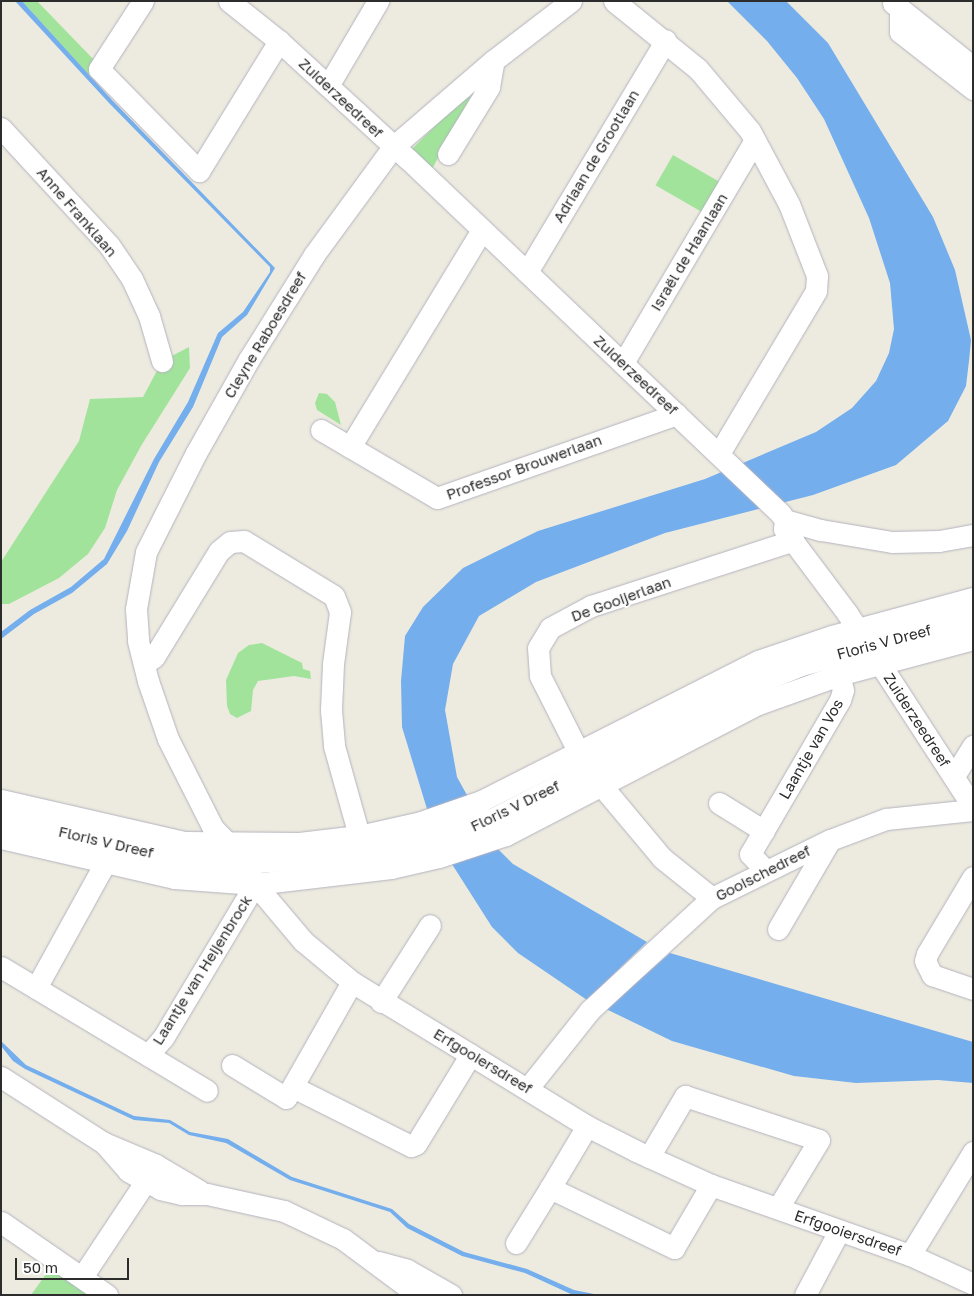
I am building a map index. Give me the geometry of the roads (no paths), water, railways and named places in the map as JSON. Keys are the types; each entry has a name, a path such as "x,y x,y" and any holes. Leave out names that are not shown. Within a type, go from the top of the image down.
{"street":[{"path":"143,1 99,69 199,171 279,41"},
{"name":"Zuiderzeedreef","path":"229,1 279,41 328,86 677,414 782,516 784,529 794,540 880,664 973,808"},
{"path":"328,86 378,1"},
{"name":"Cleyne Raboesdreef","path":"144,664 138,641 136,609 146,552 249,359 314,256 393,147 494,60 571,1"},
{"path":"614,1 666,40 715,86 756,140 800,228 818,285 723,458"},
{"path":"896,5 973,67"},
{"path":"896,5 900,32 973,89"},
{"name":"Adriaan de Grootlaan","path":"527,272 666,40"},
{"path":"448,154 489,87 494,60"},
{"name":"Anne Franklaan","path":"1,128 109,244 135,286 149,316 162,361"},
{"name":"Israël de Haanlaan","path":"623,363 756,140"},
{"path":"350,447 482,230"},
{"name":"Professor Brouwerlaan","path":"321,430 437,498 485,479 677,414"},
{"path":"782,516 821,530 892,542 930,542 973,535"},
{"name":"De Gooijerlaan","path":"578,751 540,676 538,648 550,628 591,606 794,540"},
{"path":"144,664 154,657 219,551 230,542 244,541 334,596 340,612 333,664 331,710 334,746 362,846"},
{"name":"Floris V Dreef","path":"1,838 104,864 174,878 255,884 331,878 430,840 487,810 755,684 862,638 973,598"},
{"name":"Floris V Dreef","path":"487,810 578,751 739,669 808,643 862,638 973,618"},
{"name":"Floris V Dreef","path":"880,664 973,639"},
{"name":"Erfgooiersdreef","path":"144,664 168,739 184,776 213,828 228,843 255,884 303,941 352,982 381,1002 528,1088 587,1126 649,1157 711,1185 910,1255 969,1287"},
{"name":"Laantje van Vos","path":"765,870 750,854 840,700 843,690 839,675 880,664"},
{"name":"Floris V Dreef","path":"1,818 186,860 243,864 362,846 506,835 758,704 839,675"},
{"path":"954,776 973,745"},
{"path":"601,785 657,853 712,898"},
{"name":"Floris V Dreef","path":"1,800 185,842 299,843 362,846"},
{"path":"719,803 764,831"},
{"name":"Gooischedreef","path":"528,1088 590,1010 712,898 765,870 830,840 886,819 973,808"},
{"path":"778,929 830,840"},
{"path":"36,988 104,864"},
{"path":"973,877 927,954 925,961 932,975 973,989"},
{"name":"Laantje van Heijenbrock","path":"148,1055 163,1038 255,884"},
{"path":"381,1002 430,925"},
{"name":"Laantje van Heijenbrock","path":"1,967 207,1091"},
{"path":"232,1065 286,1098 352,982"},
{"path":"293,1087 411,1146 416,1144 471,1054"},
{"path":"1,1077 150,1174 206,1194 284,1211 343,1239 376,1261 407,1270 434,1293"},
{"path":"649,1157 684,1096 819,1140 778,1208"},
{"path":"516,1244 587,1126"},
{"path":"910,1255 973,1152"},
{"path":"82,1277 150,1174"},
{"path":"550,1188 674,1248 711,1185"},
{"path":"1,1222 107,1295"},
{"path":"805,1295 839,1231"}],"water":[{"path":"15,1 22,1 112,100 275,268 247,315 222,337 193,407 159,462 127,531 107,564 72,593 34,614 1,639 1,632 30,610 71,587 104,559 154,459 188,402 218,333 243,312 270,272 270,267 109,103"},
{"path":"727,1 786,1 828,43 933,217 955,270 971,340 966,386 948,421 896,465 813,495 665,533 536,582 479,616 453,664 445,710 457,777 495,846 513,864 647,942 587,1000 518,953 492,927 450,861 427,809 402,727 401,681 405,636 423,607 463,568 538,531 705,479 816,432 852,408 876,381 889,353 894,329 890,283 869,218 824,119 797,78 767,41"},
{"path":"670,953 973,1042 973,1083 938,1080 856,1083 794,1076 672,1041 606,1009"},
{"path":"1,1041 26,1065 134,1116 170,1120 190,1132 228,1139 292,1177 392,1209 409,1224 464,1252 527,1269 574,1290 599,1295 573,1295 525,1273 462,1256 407,1228 390,1212 290,1180 226,1143 189,1135 169,1123 134,1120 25,1069 13,1061 1,1046"}]}
